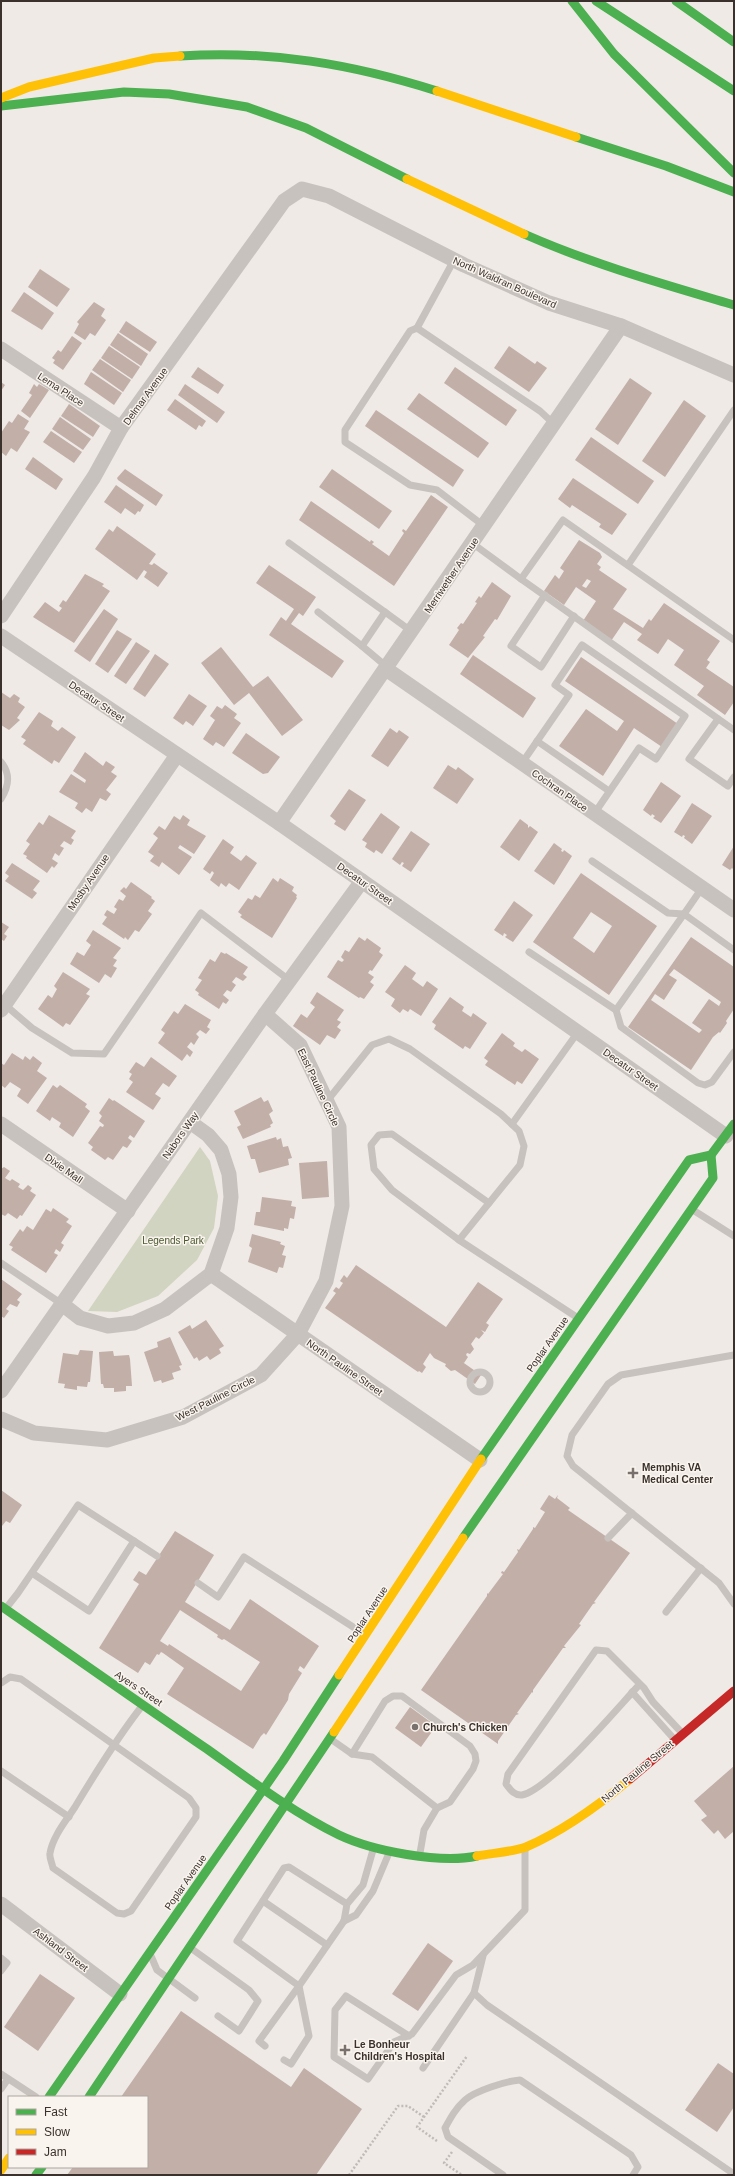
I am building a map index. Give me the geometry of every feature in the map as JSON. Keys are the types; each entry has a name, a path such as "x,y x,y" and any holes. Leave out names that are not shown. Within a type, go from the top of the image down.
{"main road":[{"path":"572,1 614,54 734,173"},
{"path":"596,1 734,91"},
{"path":"676,1 734,42"},
{"path":"1,98 29,87 154,58 210,54 263,55 312,60 387,75 666,166 734,192"},
{"path":"1,106 124,92 169,94 247,107 306,128 458,204 547,244 636,276 734,305"},
{"path":"90,2096 287,1803 439,1573 713,1178 711,1154 730,1130"},
{"name":"Poplar Avenue","path":"50,2096 264,1789 480,1460 578,1318 689,1160 711,1154"},
{"name":"Ayers Street","path":"3,1608 264,1789"},
{"name":"North Pauline Street","path":"264,1789 339,1835 374,1848 420,1856 469,1858 525,1847 563,1827 611,1795 682,1733 734,1691"},
{"path":"1,2170 8,2160"}],"street":[{"name":"North Waldran Boulevard","path":"302,189 329,196 454,260 548,303 621,326 734,375"},
{"name":"Delmar Avenue","path":"1,616 94,476 121,428 284,201 302,189"},
{"name":"Merriwether Avenue","path":"279,823 621,326"},
{"name":"Lema Place","path":"1,349 121,428"},
{"name":"Decatur Street","path":"1,636 279,823 578,1032 730,1130"},
{"name":"Cochran Place","path":"387,668 594,814 734,910"},
{"name":"Mosby Avenue","path":"2,1006 177,755"},
{"name":"Nabors Way","path":"1,1391 265,1014 362,881"},
{"name":"East Pauline Circle","path":"265,1014 300,1045 339,1127 342,1206 326,1281 298,1334"},
{"path":"62,1304 80,1318 108,1326 134,1323 165,1309 211,1274 227,1228 231,1197 229,1174 221,1150 208,1135 190,1122"},
{"name":"Dixie Mall","path":"1,1124 128,1211"},
{"name":"North Pauline Street","path":"211,1274 480,1460"},
{"name":"West Pauline Circle","path":"1,1419 34,1433 107,1440 183,1417 260,1375 298,1334"},
{"name":"Ashland Street","path":"1,1904 120,1994"}],"lane":[{"path":"454,260 417,328 410,331 345,430 345,442 410,485 437,490 484,526"},
{"path":"417,328 540,412 554,424"},
{"path":"628,565 734,410"},
{"path":"521,579 562,520 734,640"},
{"path":"289,543 412,631"},
{"path":"472,543 734,730"},
{"path":"545,595 511,646 541,668 574,616"},
{"path":"318,612 362,646 387,668"},
{"path":"362,646 385,612"},
{"path":"522,763 569,694 555,685 582,645 685,716 656,759 639,748 594,814"},
{"path":"718,719 689,759 728,786 734,777"},
{"path":"537,741 609,791"},
{"path":"1,762 6,768 9,782 1,799"},
{"path":"592,861 668,913 684,914 734,950"},
{"path":"616,1010 702,888"},
{"path":"2,1006 32,1028 72,1053 104,1054 201,913 290,980"},
{"path":"529,952 616,1010 621,1027 698,1083 705,1085 712,1082 734,1052"},
{"path":"512,1124 578,1032"},
{"path":"327,1101 372,1044 389,1039 410,1049 512,1124 519,1131 524,1146 520,1165 459,1240"},
{"path":"489,1203 392,1134 379,1136 371,1145 374,1169 392,1190 459,1240 578,1318"},
{"path":"691,1209 734,1236"},
{"path":"1,1263 62,1304"},
{"path":"734,1355 621,1375 608,1384 572,1435 568,1456 573,1466 719,1583 734,1604"},
{"path":"3,1608 32,1573 78,1505 157,1556"},
{"path":"608,1538 632,1514"},
{"path":"32,1573 89,1611 134,1541"},
{"path":"198,1583 218,1597 244,1557 366,1635"},
{"path":"666,1612 701,1568"},
{"path":"640,1684 575,1754 534,1790 521,1795 512,1792 506,1784 508,1774 596,1650 607,1651 640,1684 682,1733"},
{"path":"1,1683 10,1676 21,1680 113,1746 189,1798 196,1808 196,1817 131,1911 124,1914 117,1913 53,1868 49,1854 54,1839 113,1746 143,1704"},
{"path":"632,1692 674,1740"},
{"path":"352,1754 385,1701 393,1696 402,1696 470,1746 475,1754 476,1761 474,1769 450,1802 438,1808 424,1830 420,1856"},
{"path":"329,1739 352,1754 372,1756 438,1808"},
{"path":"1,1770 69,1817"},
{"path":"409,2036 346,1996 336,2010 334,2057 368,2079 394,2042 409,2036 412,2034 456,1975 473,1964 484,1954 525,1910 525,1847"},
{"path":"265,2046 259,2041 300,1986 344,1921 347,1904 363,1885 374,1848"},
{"path":"344,1921 356,1915 373,1891 390,1851"},
{"path":"284,2060 291,2064 309,2036 300,1986 237,1941 284,1868 289,1866 347,1904"},
{"path":"263,1901 327,1945"},
{"path":"190,1948 249,1990 258,2001 239,2031 218,2016"},
{"path":"149,1952 157,1970 194,1998"},
{"path":"423,2068 474,1993 484,1954"},
{"path":"1,1958 8,1962 1,1971"},
{"path":"474,1993 487,2005 734,2174"},
{"path":"1,2074 34,2096"},
{"path":"1,2089 8,2079"},
{"path":"503,2175 448,2137 445,2128 454,2112 466,2099 497,2085 520,2080 631,2155 638,2167 633,2175"}],"path":[{"path":"349,2175 398,2106 408,2106 424,2117"}],"green space":[{"name":"Legends Park","path":"200,1147 210,1161 218,1196 214,1228 197,1260 158,1296 117,1312 88,1311"}],"building":[{"path":"40,269 70,289 57,307 28,287"},
{"path":"24,292 54,313 42,330 11,311"},
{"path":"94,302 105,309 101,316 106,320 95,336 90,333 85,340 74,333 79,324 77,322"},
{"path":"126,321 157,342 150,352 119,332"},
{"path":"118,333 148,354 141,366 110,345"},
{"path":"72,336 82,343 63,370 53,363 55,360 52,358 58,350 61,352"},
{"path":"109,346 140,367 132,379 101,358"},
{"path":"509,346 535,364 537,361 547,368 529,392 494,368"},
{"path":"100,359 131,380 123,392 92,370"},
{"path":"198,367 224,385 218,394 191,377"},
{"path":"455,367 517,410 506,426 444,383"},
{"path":"91,372 122,393 114,405 84,384"},
{"path":"630,378 652,393 618,445 595,429"},
{"path":"1,382 5,385 1,391"},
{"path":"34,384 37,387 39,384 49,390 30,418 21,411 32,395 29,393"},
{"path":"185,384 225,412 217,423 178,395"},
{"path":"419,393 489,443 478,458 407,409"},
{"path":"175,399 206,421 202,427 199,425 196,430 167,410"},
{"path":"684,400 706,416 665,477 642,461"},
{"path":"69,404 100,426 93,437 61,416"},
{"path":"376,410 464,470 453,487 365,426"},
{"path":"18,414 29,421 24,429 30,432 17,452 11,448 6,456 1,452 1,433 9,421 12,423"},
{"path":"60,417 91,439 83,450 52,429"},
{"path":"51,431 82,452 74,463 43,442"},
{"path":"591,437 654,481 638,504 575,460"},
{"path":"33,457 63,479 56,490 25,469"},
{"path":"125,469 163,495 156,506 118,480 117,478"},
{"path":"332,469 392,511 379,529 319,487"},
{"path":"573,478 627,514 612,535 599,527 601,524 572,505 570,508 558,499"},
{"path":"116,485 144,505 140,512 138,511 135,515 125,508 121,514 104,502"},
{"path":"431,495 448,507 394,586 299,520 311,501 370,542 371,540 374,542 372,544 389,556 404,533 402,531 403,529 406,531"},
{"path":"117,526 156,554 149,564 152,565 154,563 168,573 158,587 144,577 147,572 144,570 137,580 95,549 109,529 113,532"},
{"path":"579,540 600,553 602,557 597,564 601,567 599,570 627,589 613,609 643,628 649,619 651,621 664,603 720,641 707,660 710,662 706,668 734,687 734,702 725,715 697,695 704,686 674,665 684,650 668,639 658,654 637,640 642,634 624,622 611,641 583,621 596,601 576,587 564,605 544,591 555,575 559,579 564,571 560,568","holes":["587,579 591,581 586,588 582,586"]},
{"path":"269,565 316,597 303,616 299,613 291,624 344,661 332,678 269,635 281,617 286,621 294,609 256,583"},
{"path":"85,574 104,584 102,586 110,591 74,643 33,617 45,602 59,612 62,608 59,606 63,600 66,602"},
{"path":"492,582 511,596 497,620 495,619 483,636 485,637 468,658 449,645 459,630 457,628 461,623 463,624 477,603 475,602 479,596 481,598"},
{"path":"104,609 118,619 90,662 74,651"},
{"path":"117,630 132,639 108,673 95,664"},
{"path":"136,642 150,651 126,684 114,676"},
{"path":"221,647 253,687 268,676 303,720 282,736 249,693 234,705 201,663"},
{"path":"155,654 169,664 145,697 133,689"},
{"path":"473,655 536,698 523,718 460,674"},
{"path":"581,657 678,724 662,747 634,728 603,776 559,746 586,709 617,731 624,721 565,681"},
{"path":"1,692 10,698 14,694 20,698 18,702 25,707 17,718 20,720 9,730 1,725"},
{"path":"189,694 207,706 193,726 186,721 183,725 173,718"},
{"path":"225,705 237,714 234,718 241,723 224,747 216,742 213,746 203,739 215,720 210,716 217,706 222,709"},
{"path":"39,712 53,721 51,726 58,731 62,727 76,737 59,763 54,760 52,764 23,744 26,740 21,737"},
{"path":"390,728 397,733 399,730 409,737 388,767 371,756"},
{"path":"246,733 280,757 268,773 263,774 232,753"},
{"path":"85,752 103,766 106,761 115,767 111,772 117,776 106,790 111,794 106,801 100,798 92,812 86,808 82,813 75,808 78,803 59,792 71,774 85,783 86,780 73,771"},
{"path":"448,765 456,770 458,767 474,779 457,804 433,788"},
{"path":"661,782 681,796 661,823 653,818 655,816 652,814 651,816 643,810"},
{"path":"349,789 366,800 345,831 334,824 336,821 330,816"},
{"path":"692,803 712,816 692,844 684,838 685,836 683,835 682,837 674,832"},
{"path":"381,813 400,827 382,854 376,850 374,853 365,847 367,843 362,840"},
{"path":"49,815 76,831 71,838 74,840 71,845 64,841 60,846 64,848 59,856 55,853 52,859 58,863 54,868 52,866 47,873 26,858 27,856 23,854 30,844 26,841 39,822 43,825"},
{"path":"183,815 190,820 187,825 206,836 194,854 180,845 178,848 192,857 179,875 162,862 159,867 150,861 154,856 148,852 158,838 153,834 159,826 165,830 174,816 180,820"},
{"path":"520,819 528,825 528,828 530,826 538,832 519,861 500,847"},
{"path":"411,831 430,844 411,872 402,866 404,863 402,862 400,865 392,859"},
{"path":"223,839 234,847 230,853 241,861 246,855 257,863 239,890 229,883 226,887 221,883 219,887 210,880 214,873 212,871 210,874 203,869"},
{"path":"554,843 562,849 561,851 563,852 564,850 572,856 554,885 534,871"},
{"path":"734,846 734,870 732,868 730,870 722,865"},
{"path":"12,863 40,881 33,890 37,893 32,899 5,881 9,876 5,873"},
{"path":"581,873 657,926 609,995 533,942","holes":["591,912 612,926 594,953 573,938"]},
{"path":"273,878 278,882 280,878 294,887 292,891 297,895 297,898 272,938 240,917 242,915 238,912 248,898 252,900 255,895 260,898"},
{"path":"131,882 152,897 151,898 155,901 148,911 152,914 139,932 135,930 128,940 125,937 124,939 102,924 107,917 104,915 107,910 114,914 117,909 114,907 119,899 123,901 126,896 120,891 124,887 126,889"},
{"path":"514,901 533,915 513,942 505,937 507,935 504,933 503,936 494,930"},
{"path":"1,922 9,927 4,934 7,936 4,941 1,939"},
{"path":"93,930 121,948 113,958 117,960 113,966 117,968 111,978 105,974 99,983 70,964 77,952 84,956 91,945 86,941"},
{"path":"359,937 365,941 367,938 381,948 379,952 383,955 372,971 370,970 368,973 374,977 370,982 374,985 364,999 359,998 327,977 338,960 342,962 344,960 341,957 345,950 349,952"},
{"path":"691,937 734,967 734,1009 720,1033 719,1032 713,1037 691,1070 628,1027","holes":["674,969 721,1002 719,1006 709,999 692,1023 702,1030 699,1033 651,1000 655,994 664,1000 677,980 669,975"]},
{"path":"221,952 226,953 248,967 243,974 247,977 243,981 236,977 232,982 236,985 231,992 227,990 223,995 229,1000 226,1004 223,1002 219,1009 198,995 199,993 195,990 202,980 198,978 210,959 215,962"},
{"path":"405,965 416,973 412,979 423,987 427,981 438,989 421,1016 410,1009 408,1012 403,1009 400,1013 391,1006 395,999 385,992"},
{"path":"63,972 90,989 86,994 90,996 70,1025 66,1023 63,1027 38,1009 48,995 52,998 57,989 54,986"},
{"path":"317,992 344,1010 337,1020 341,1022 337,1027 341,1030 335,1039 327,1035 320,1045 293,1026 301,1014 307,1018 315,1007 310,1003"},
{"path":"450,997 464,1007 462,1011 471,1017 473,1013 487,1023 470,1049 465,1046 463,1049 434,1029 436,1025 432,1022"},
{"path":"185,1004 211,1020 207,1027 210,1029 206,1034 200,1030 196,1034 199,1037 194,1045 191,1042 187,1047 193,1052 190,1057 187,1054 182,1061 158,1043 165,1033 161,1030 174,1011 178,1014"},
{"path":"502,1033 515,1043 513,1046 522,1052 525,1049 539,1059 522,1084 517,1081 515,1085 485,1065 488,1061 484,1058"},
{"path":"12,1053 23,1060 25,1056 30,1060 33,1056 42,1063 37,1071 47,1078 28,1104 17,1096 21,1089 10,1082 5,1088 1,1085 1,1063 4,1065"},
{"path":"151,1057 177,1076 169,1087 163,1083 155,1094 161,1098 153,1110 126,1092 133,1082 129,1079 132,1074 129,1072 136,1062 144,1067"},
{"path":"53,1085 57,1088 60,1085 87,1104 85,1107 90,1111 73,1137 59,1127 61,1123 52,1117 50,1121 36,1111"},
{"path":"261,1097 264,1102 268,1100 273,1111 269,1114 273,1123 270,1125 271,1127 243,1139 237,1127 241,1125 234,1111"},
{"path":"109,1098 145,1121 134,1138 130,1135 128,1138 132,1141 127,1148 123,1146 113,1160 108,1157 105,1160 91,1150 93,1147 88,1143 100,1126 103,1127 104,1125 99,1121 102,1116 99,1113"},
{"path":"276,1137 277,1140 281,1138 283,1147 288,1146 292,1158 288,1159 289,1165 259,1173 255,1159 251,1159 247,1146"},
{"path":"327,1161 329,1197 302,1199 299,1163"},
{"path":"4,1167 10,1171 5,1178 10,1181 12,1179 20,1184 18,1187 23,1190 28,1185 32,1188 30,1191 36,1195 22,1216 20,1215 17,1219 8,1213 5,1216 1,1214 1,1169"},
{"path":"262,1197 292,1201 291,1206 296,1207 294,1219 290,1218 288,1229 284,1228 284,1231 254,1225 256,1212 260,1212"},
{"path":"53,1208 69,1219 66,1222 72,1226 61,1243 64,1245 60,1252 56,1249 54,1253 58,1255 46,1273 11,1250 13,1247 9,1245 20,1229 23,1232 27,1226 33,1230 46,1209 51,1212"},
{"path":"252,1234 281,1242 280,1244 285,1246 282,1255 286,1256 283,1268 279,1267 277,1273 248,1262 252,1248 249,1246"},
{"path":"356,1265 446,1327 478,1282 503,1299 486,1323 489,1325 485,1332 481,1330 484,1333 479,1339 476,1337 471,1344 474,1349 470,1354 467,1353 466,1355 468,1357 464,1363 461,1361 481,1375 475,1384 455,1370 451,1371 445,1366 446,1364 434,1358 430,1353 423,1364 426,1367 422,1373 419,1371 418,1372 325,1308 336,1293 333,1291 336,1287 339,1289 343,1283 340,1281 344,1275 347,1278"},
{"path":"1,1279 22,1294 17,1300 20,1302 17,1307 10,1304 6,1309 9,1311 4,1318 1,1316"},
{"path":"206,1320 224,1346 219,1349 221,1353 210,1360 207,1356 199,1361 197,1357 194,1359 178,1332 190,1325 192,1329"},
{"path":"170,1337 182,1365 179,1366 181,1370 172,1373 174,1379 162,1383 161,1380 154,1382 144,1352 158,1347 157,1342"},
{"path":"80,1350 93,1351 90,1382 88,1382 87,1387 77,1386 77,1390 64,1388 65,1384 58,1383 63,1353 78,1355"},
{"path":"113,1351 114,1356 129,1355 132,1386 126,1386 126,1391 114,1392 114,1388 104,1388 103,1384 101,1384 99,1352"},
{"path":"1,1490 22,1505 10,1523 6,1521 2,1526"},
{"path":"549,1495 555,1499 558,1495 557,1498 570,1508 568,1510 630,1553 594,1602 596,1603 593,1604 579,1624 581,1625 564,1646 566,1648 563,1648 533,1690 533,1693 532,1692 517,1713 519,1714 516,1715 498,1741 498,1744 421,1690 487,1596 487,1593 488,1594 503,1574 501,1573 502,1571 504,1572 518,1552 517,1549 519,1550 533,1527 535,1528 545,1512 540,1509"},
{"path":"175,1531 214,1555 185,1602 230,1630 250,1599 319,1646 304,1669 300,1666 298,1670 302,1673 289,1694 288,1700 266,1735 264,1733 261,1736 253,1749 167,1694 184,1668 163,1653 161,1652 159,1655 157,1654 150,1665 145,1662 138,1673 99,1648 139,1584 133,1580 139,1571 146,1575","holes":["180,1610 218,1635 217,1637 222,1640 224,1639 260,1662 241,1691 169,1644 168,1646 160,1641"]},
{"name":"Church's Chicken","path":"410,1707 436,1726 421,1747 395,1728"},
{"path":"734,1766 734,1831 725,1839 718,1830 714,1834 701,1820 707,1816 694,1801"},
{"path":"428,1943 453,1961 418,2011 392,1994"},
{"path":"40,1974 75,1998 38,2051 4,2027"},
{"path":"181,2011 291,2087 304,2068 362,2109 316,2175 67,2175 72,2168 148,2168 148,2096 122,2096"},
{"path":"718,2063 734,2074 734,2107 717,2132 685,2110"}],"traffic: fast":[{"path":"572,1 614,54 734,173"},
{"path":"596,1 734,91"},
{"path":"676,1 734,42"},
{"path":"180,56 246,55 310,61 374,73 437,91"},
{"path":"1,106 124,92 169,94 247,107 306,128 407,179"},
{"path":"576,137 666,166 734,192"},
{"path":"524,234 602,264 734,305"},
{"path":"481,1459 689,1160 711,1155 734,1124"},
{"path":"463,1538 713,1178 711,1155"},
{"path":"1,1606 271,1795 304,1816 339,1835 353,1841 388,1851 426,1857 462,1858 477,1856"},
{"path":"50,2096 283,1761 339,1675"},
{"path":"90,2096 334,1732"},
{"path":"36,2175 41,2168"}],"traffic: slow":[{"path":"1,98 29,87 154,58 180,56"},
{"path":"437,91 576,137"},
{"path":"407,179 524,234"},
{"path":"339,1675 481,1459"},
{"path":"334,1732 463,1538"},
{"path":"477,1856 521,1849 540,1841 580,1817 630,1779"},
{"path":"1,2170 8,2160"}],"traffic: jam":[{"path":"630,1779 734,1691"}],"place":[{"name":"Memphis VA Medical Center","path":"633,1473"},
{"name":"Church's Chicken","path":"415,1727"},
{"name":"Le Bonheur Children's Hospital","path":"345,2050"}]}
